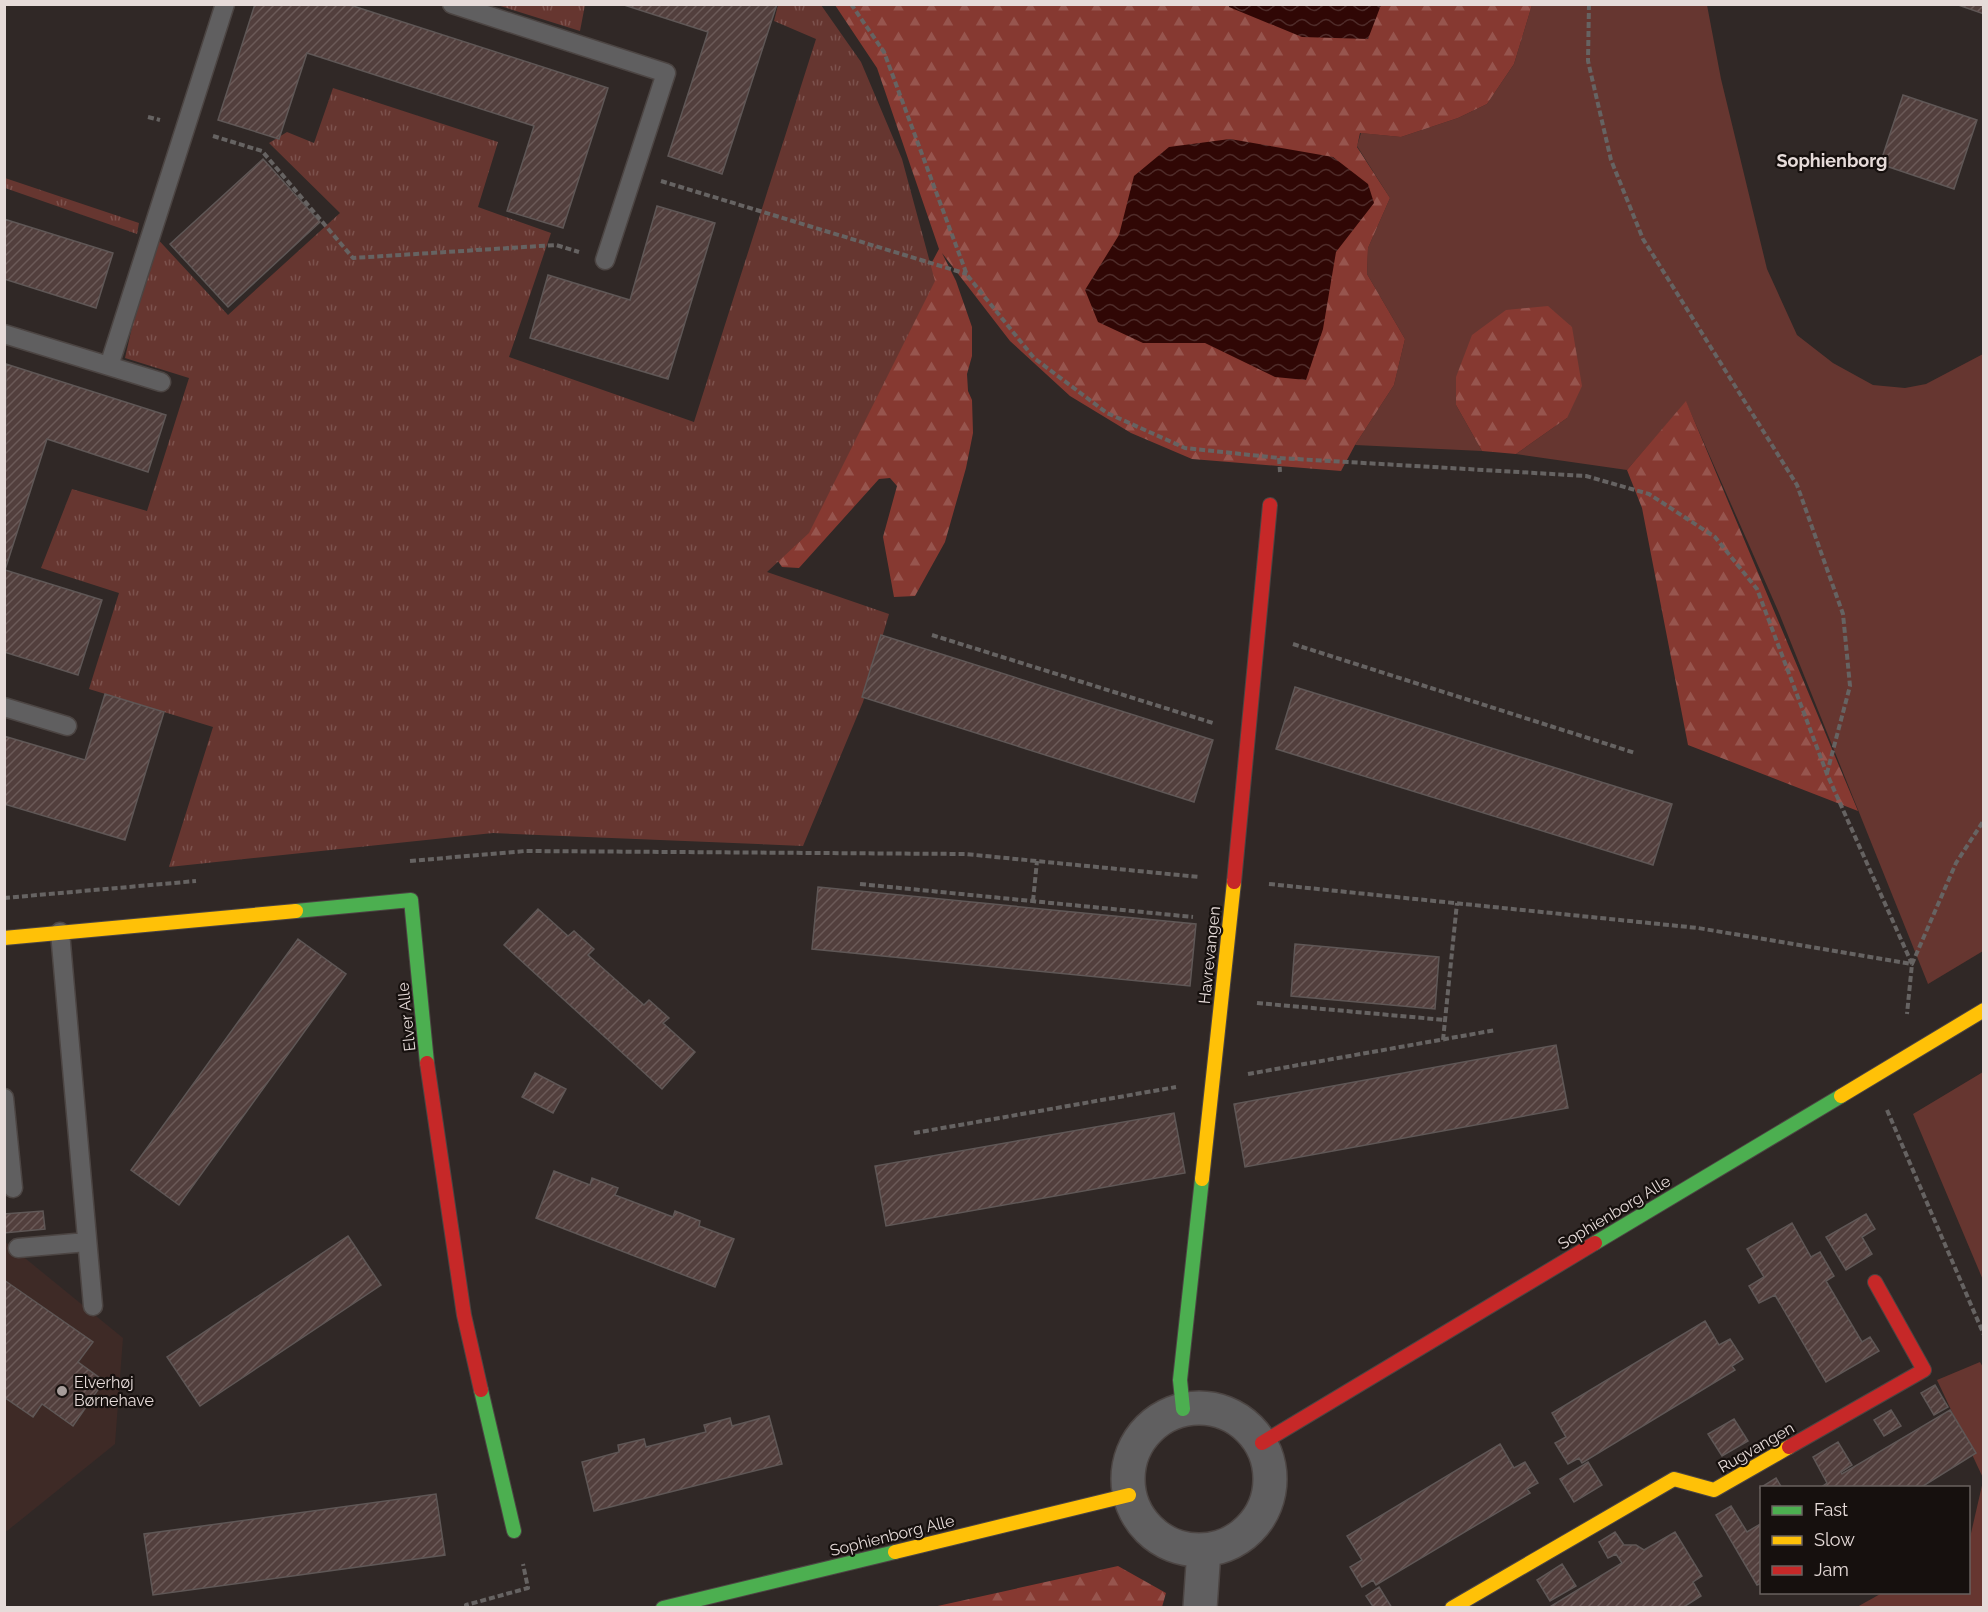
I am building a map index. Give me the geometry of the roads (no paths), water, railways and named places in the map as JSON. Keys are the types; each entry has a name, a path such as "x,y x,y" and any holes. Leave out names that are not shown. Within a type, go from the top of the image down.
{"street":[{"name":"Havrevangen","path":"1183,1409 1180,1380 1230,920 1270,505"},
{"name":"Elver Alle","path":"4,938 411,900 427,1064 464,1315 514,1531"},
{"name":"Sophienborg Alle","path":"1262,1443 1983,1010"},
{"name":"Rugvangen","path":"1452,1608 1674,1479 1714,1490 1924,1370 1875,1282"},
{"path":"1206,1408 1228,1413 1247,1425 1262,1443 1270,1466 1270,1490 1263,1513 1248,1532 1227,1545 1204,1550 1184,1548 1165,1542 1149,1529 1137,1513 1129,1495 1128,1473 1133,1450 1145,1432 1162,1418 1183,1409 1206,1408"},
{"name":"Sophienborg Alle","path":"663,1608 1129,1495"},
{"path":"1200,1608 1204,1550"}],"lane":[{"path":"108,366 225,4"},
{"path":"452,4 666,73 605,260"},
{"path":"4,334 161,382"},
{"path":"4,707 67,726"},
{"path":"60,932 93,1306"},
{"path":"4,1098 12,1188"},
{"path":"18,1248 87,1242"}],"water":[{"path":"1229,4 1381,5 1368,39 1302,37 1229,7"},
{"path":"1230,139 1333,157 1368,184 1374,203 1336,252 1323,329 1306,380 1275,377 1205,343 1143,343 1098,322 1085,290 1119,235 1134,176 1169,147"}],"place":[{"name":"Elverhøj Børnehave","path":"62,1391"}],"district":[{"name":"Sophienborg","path":"1832,161"}]}
